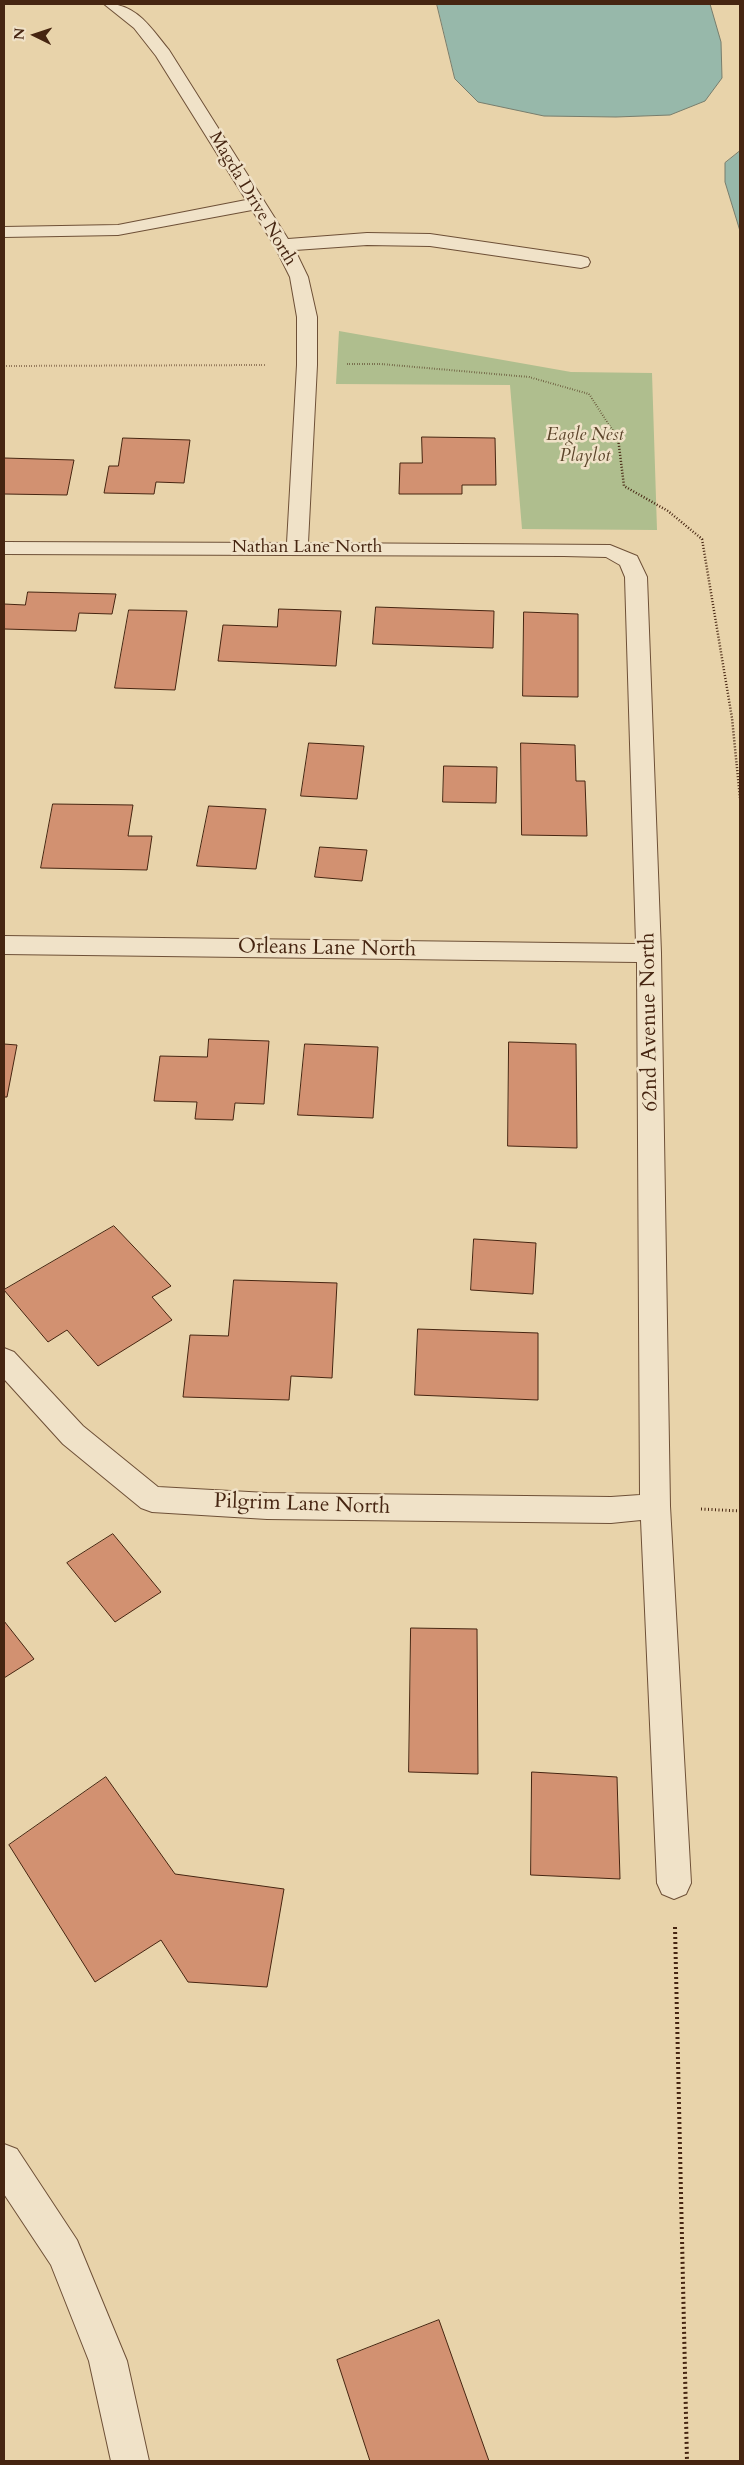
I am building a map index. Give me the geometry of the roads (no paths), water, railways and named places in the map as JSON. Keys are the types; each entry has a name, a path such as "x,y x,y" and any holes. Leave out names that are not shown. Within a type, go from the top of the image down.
{"street":[{"name":"Magda Drive North","path":"119,5 140,25 163,54 283,245 300,277 307,317 307,365 297,548"},
{"path":"4,232 118,230 256,204"},
{"path":"283,245 367,239 430,240 581,262"},
{"name":"Nathan Lane North","path":"4,548 610,551"},
{"name":"62nd Avenue North","path":"610,551 629,561 636,577 649,952 655,1506 674,1883"},
{"name":"Orleans Lane North","path":"4,945 649,952"},
{"name":"Pilgrim Lane North","path":"4,1360 73,1436 152,1499 267,1506 611,1510 655,1506"},
{"path":"4,2162 64,2253 108,2361 130,2461"}],"park label":[{"name":"Eagle Nest Playlot","path":"585,446"}]}
